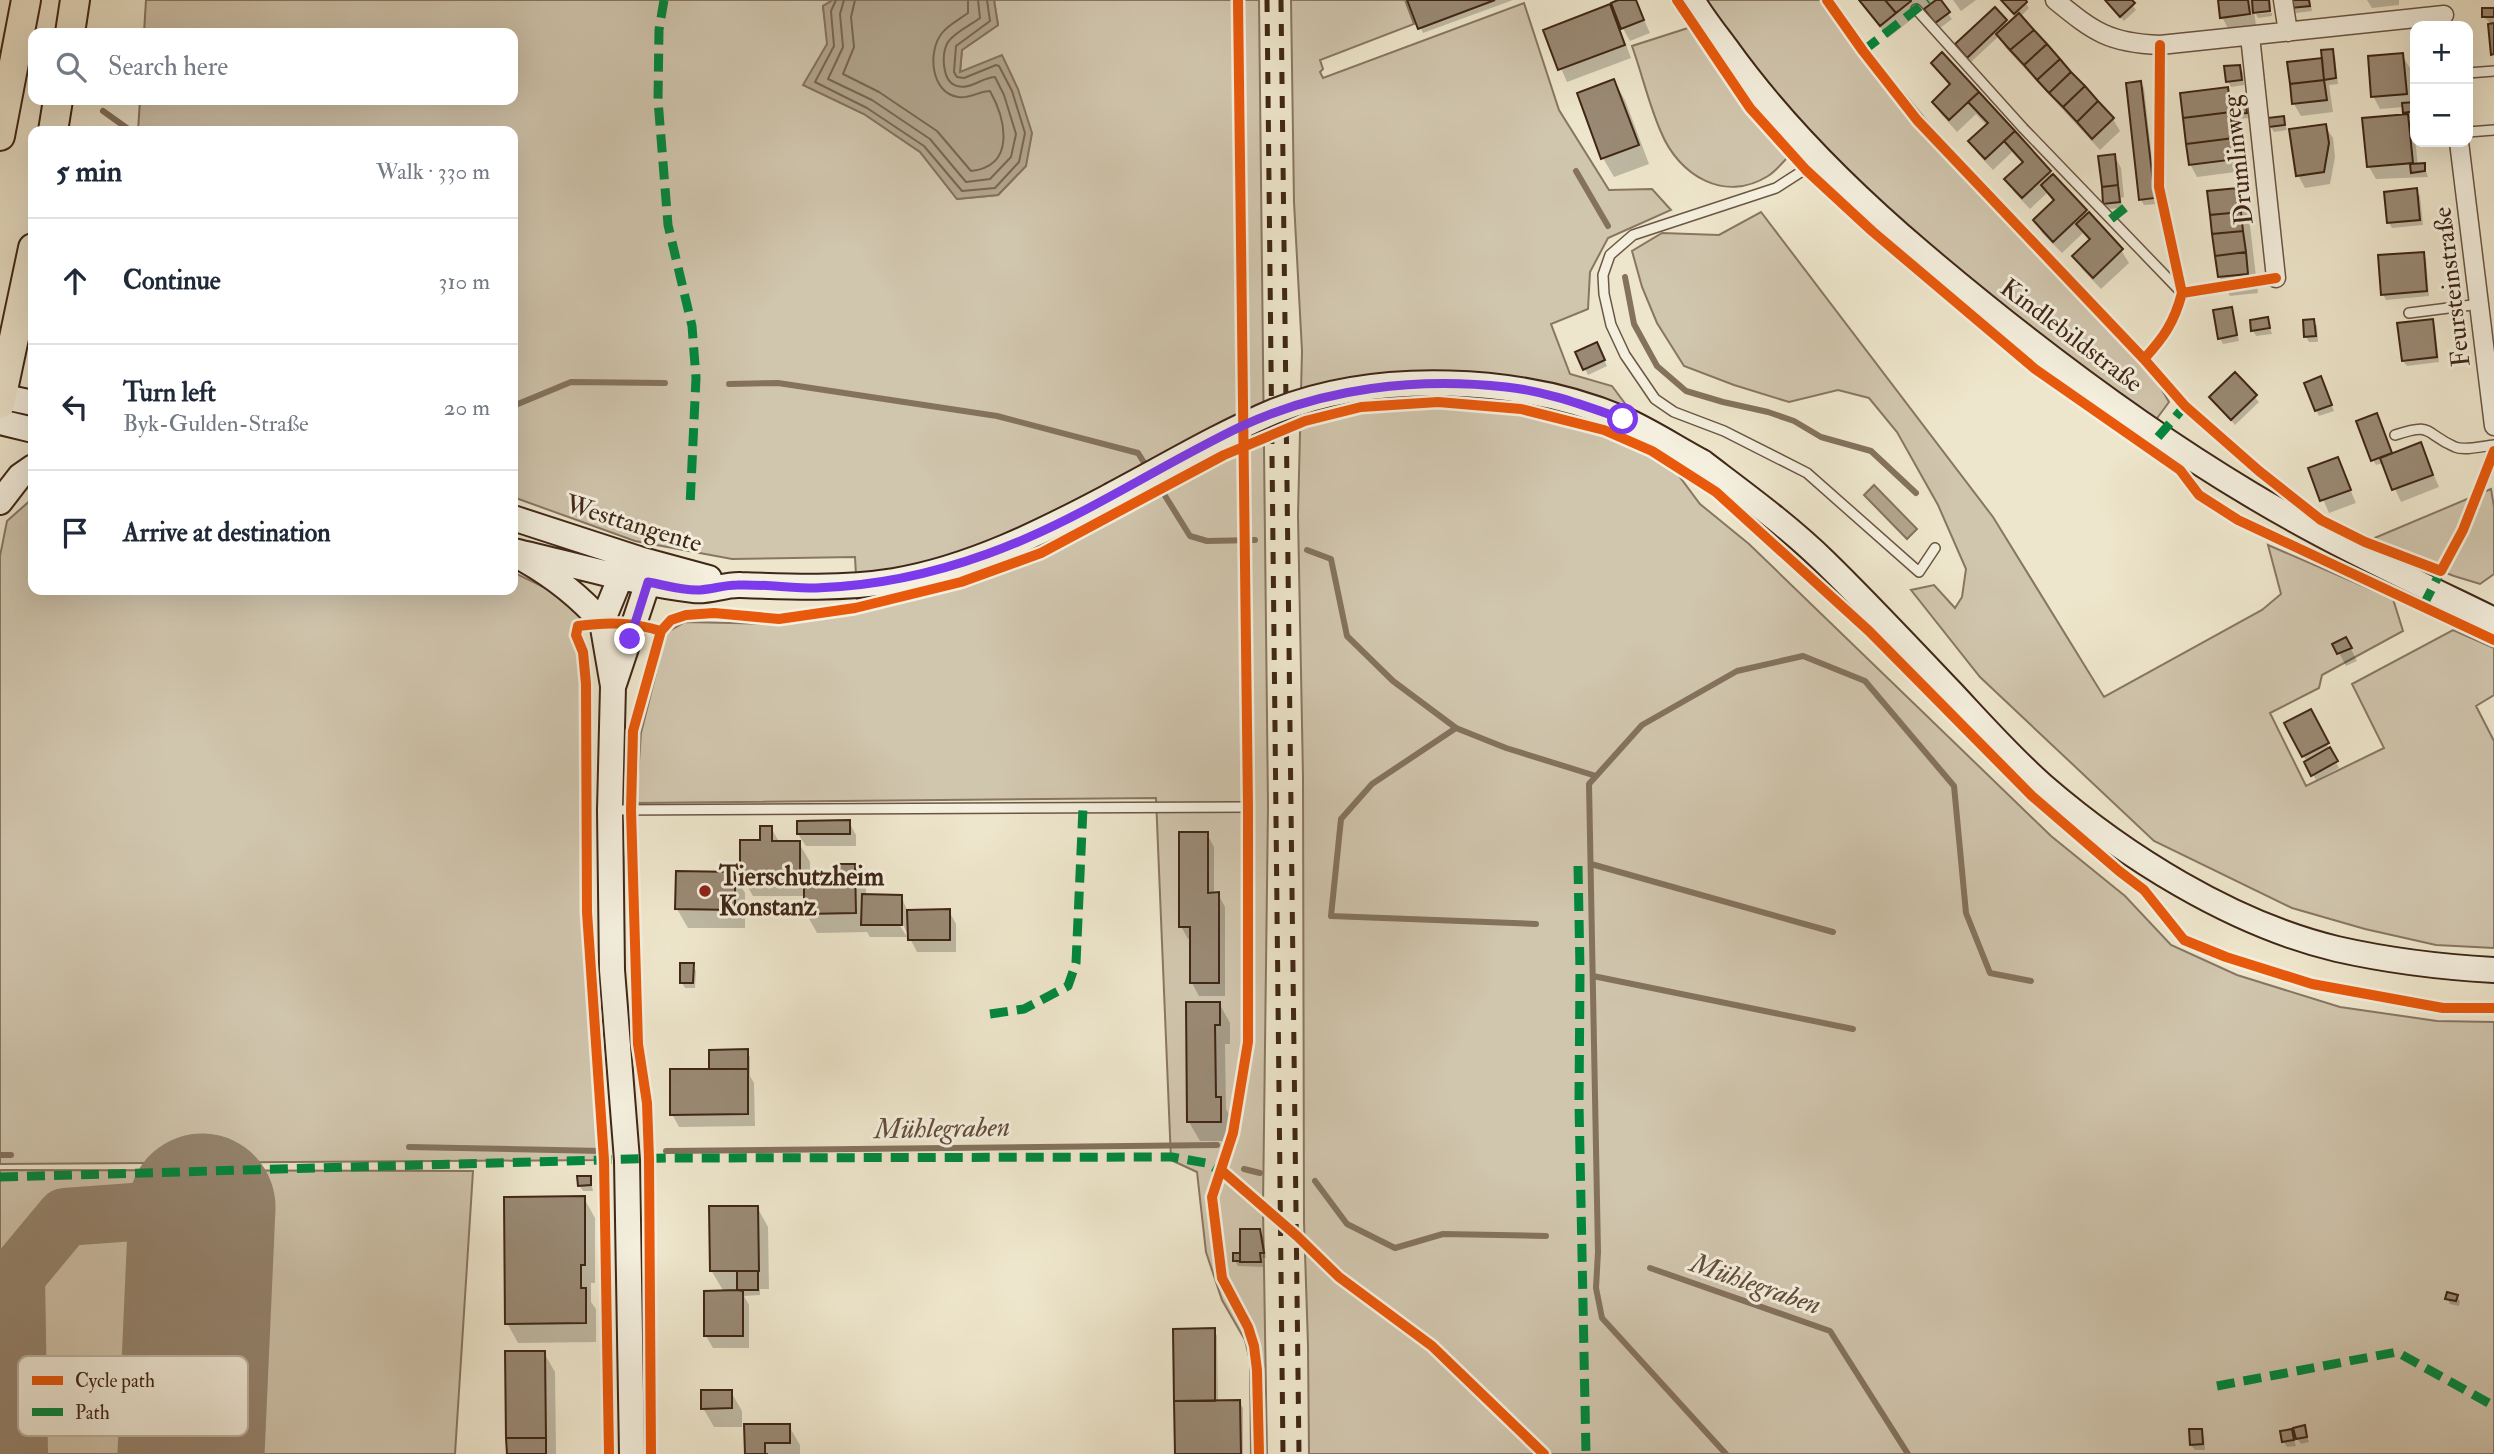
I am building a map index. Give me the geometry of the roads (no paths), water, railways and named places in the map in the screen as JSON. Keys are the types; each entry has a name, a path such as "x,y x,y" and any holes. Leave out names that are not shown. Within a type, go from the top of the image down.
{"main road":[{"path":"0,135 26,0"},
{"path":"71,28 75,0"},
{"name":"Kindlebildstraße","path":"1692,0 1740,68 1819,160 1880,218 2039,351 2158,437 2252,495 2333,540 2494,620"},
{"path":"54,126 57,105"},
{"path":"0,405 28,302"},
{"name":"Westtangente","path":"518,520 644,571 737,585 817,588 895,581 990,553 1047,529 1215,439 1266,415 1309,400 1364,389 1436,383 1520,389 1567,400 1623,419 1702,462 1774,517 1823,560 2042,785 2109,839 2142,860 2216,902 2270,927 2334,948 2423,966 2494,970"},
{"path":"0,405 28,403"},
{"path":"0,405 28,426"},
{"path":"0,502 20,476 28,470"},
{"name":"Westtangente","path":"518,553 621,576"},
{"path":"518,555 551,575 583,600 603,622"},
{"path":"613,686 644,571 621,576 603,622 613,686 610,810 612,970 626,1160 632,1454"}],"street":[{"path":"2055,0 2091,29 2129,44 2160,45 2444,14"},
{"path":"2283,0 2288,32"},
{"name":"Drumlinweg","path":"2250,36 2276,278"},
{"name":"Feursteinstraße","path":"2460,147 2494,426"}],"lane":[{"path":"1916,9 2023,128 2182,293"},
{"path":"2473,73 2494,71"},
{"path":"2473,132 2494,130"},
{"path":"1819,160 1776,188 1633,235 1609,255 1604,275 1604,294 1611,325 1625,355 1655,399 1674,411 1724,431 1807,473 1919,572 1935,548"},
{"path":"2409,313 2480,304"},
{"path":"2395,436 2416,428 2427,429 2458,448 2494,445"},
{"path":"610,810 1248,807"}],"water":[{"path":"833,0 994,0 998,25 962,50 960,72 1002,55 1018,89 1032,133 1026,166 998,195 957,199 920,152 864,114 803,85 827,44 823,6"},
{"path":"1874,485 1917,529 1907,539 1864,495"}],"waterway":[{"path":"103,111 124,126"},
{"path":"1576,171 1608,226"},
{"path":"1625,277 1634,324 1657,366 1686,391 1768,412 1794,421 1821,437 1871,451 1916,493"},
{"path":"518,404 571,382 665,383"},
{"path":"729,384 778,383 997,416 1138,453 1148,469"},
{"path":"1154,478 1190,536 1207,541 1255,540"},
{"path":"1307,550 1331,559 1347,636 1393,681 1456,728 1506,748 1596,776"},
{"path":"1726,1454 1602,1318 1596,1288 1598,1252 1589,784 1642,725 1737,671 1803,656 1865,681 1954,786 1966,913 1990,973 2031,981"},
{"path":"1456,728 1372,784 1341,819 1331,916 1536,924"},
{"path":"1591,864 1833,932"},
{"path":"1593,976 1853,1029"},
{"name":"Mühlegraben","path":"666,1151 1217,1145"},
{"name":"Mühlegraben","path":"409,1147 602,1151"},
{"name":"Mühlegraben","path":"0,1155 11,1155"},
{"name":"Mühlegraben","path":"1244,1169 1260,1173"},
{"name":"Mühlegraben","path":"1315,1181 1347,1224 1395,1248 1443,1234 1546,1236"},
{"name":"Mühlegraben","path":"1650,1268 1830,1331 1908,1454"}],"railway":[{"path":"1267,0 1283,1454"},
{"path":"1281,0 1299,1454"}],"place":[{"name":"Tierschutzheim Konstanz","path":"705,891"}]}
